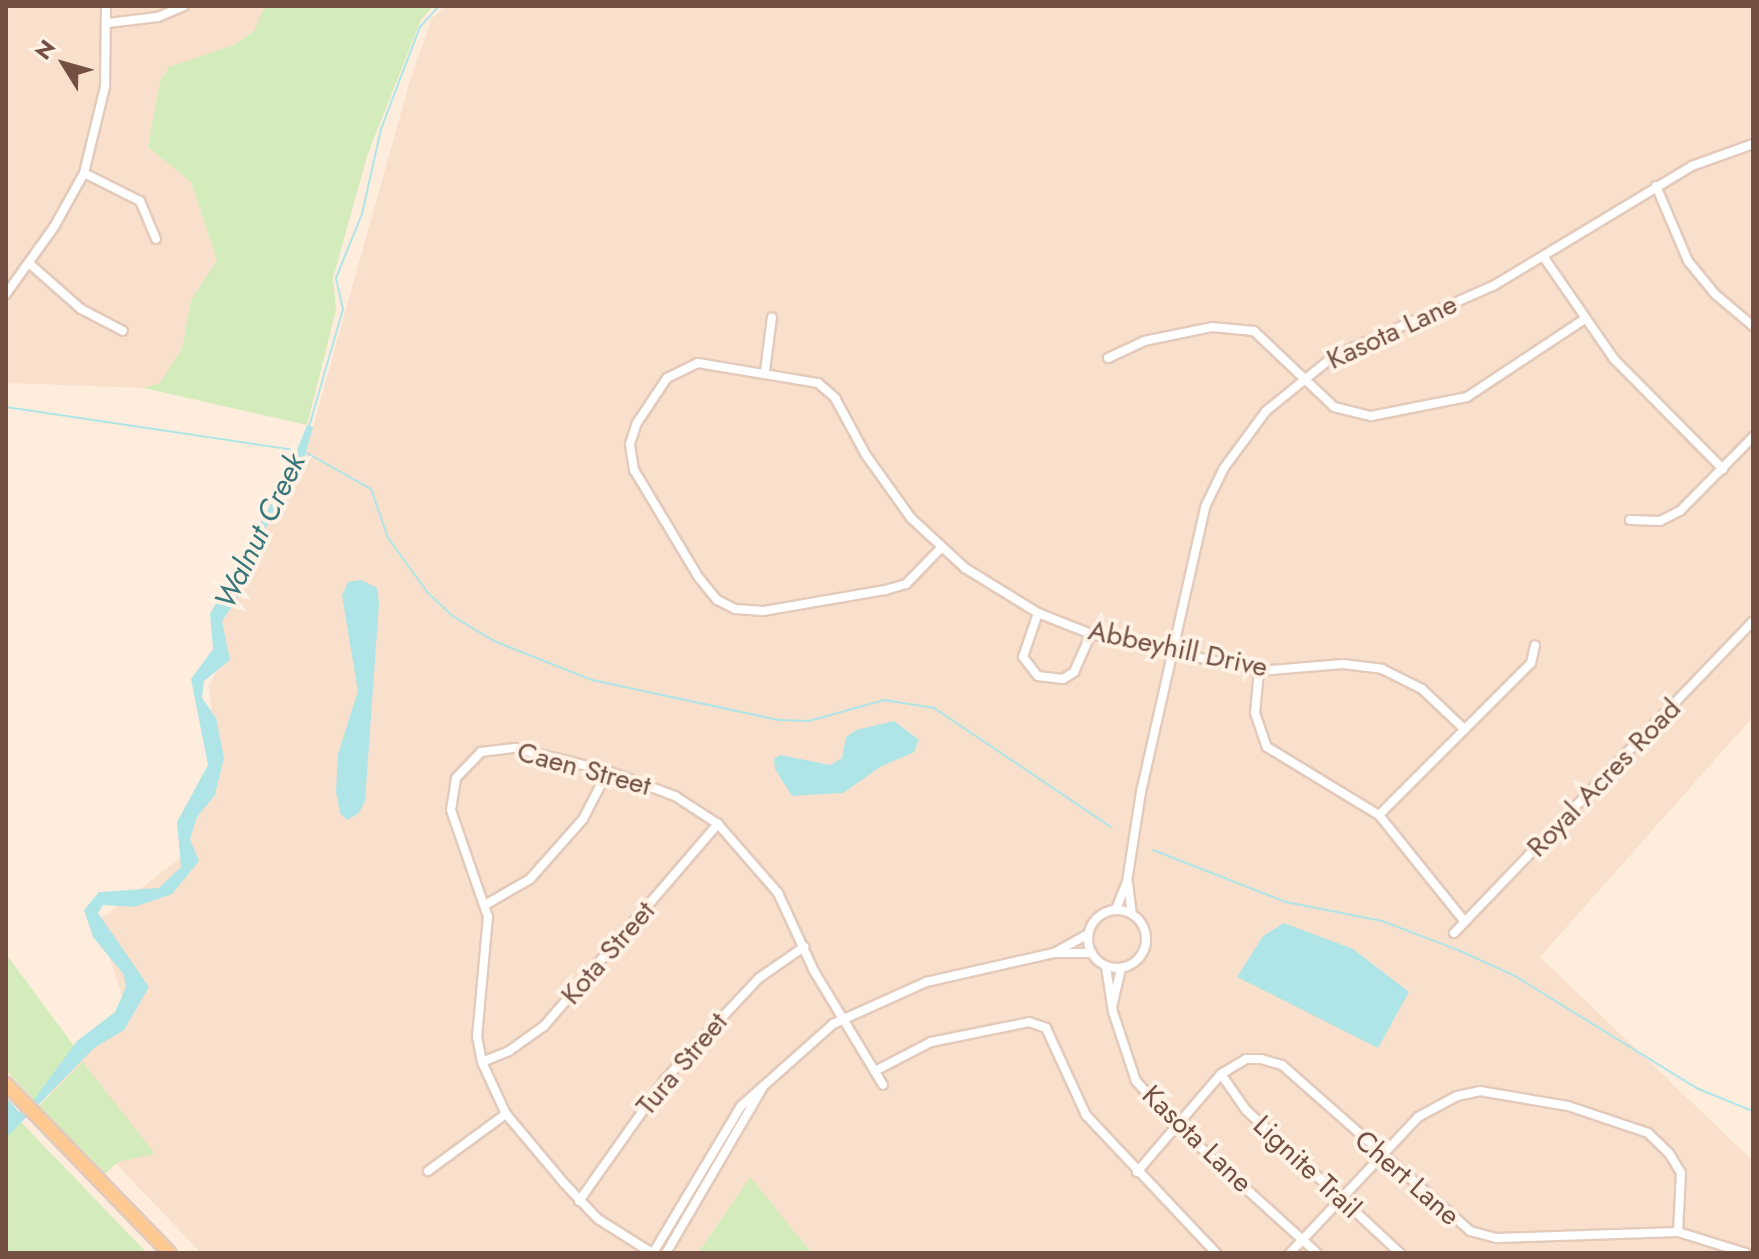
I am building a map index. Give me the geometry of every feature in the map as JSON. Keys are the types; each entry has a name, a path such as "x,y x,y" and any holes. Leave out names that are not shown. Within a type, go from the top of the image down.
{"main road":[{"path":"6,1084 170,1253"}],"street":[{"path":"6,294 30,264 84,173 105,87 106,6"},
{"path":"108,23 158,17 184,6"},
{"name":"Kasota Lane","path":"1054,953 1087,935 1095,920 1116,909 1127,882 1170,652 1193,548 1224,468 1266,411 1303,376 1334,356 1493,286 1692,166 1753,144"},
{"path":"84,173 140,201 156,239"},
{"path":"1656,186 1688,261 1715,294 1753,326"},
{"path":"1543,256 1614,359 1723,469"},
{"path":"30,264 81,309 123,331"},
{"path":"765,371 772,317"},
{"path":"1108,358 1144,341 1232,326 1254,331 1334,407 1352,414 1447,405 1467,397 1585,319"},
{"name":"Abbeyhill Drive","path":"941,548 906,584 763,611 735,609 717,600 634,470 630,444 653,394 683,367 698,363 765,371 818,383 835,398 888,487 941,548 1038,613 1091,634 1259,671 1343,664 1382,669 1422,689 1465,730"},
{"path":"1630,520 1670,517 1753,437"},
{"path":"1038,613 1023,657 1038,676 1063,679 1074,672 1091,634"},
{"name":"Royal Acres Road","path":"1454,933 1753,621"},
{"path":"1379,815 1531,663 1535,645"},
{"path":"1259,671 1255,713 1267,747 1379,815 1465,922"},
{"name":"Caen Street","path":"652,1253 579,1201 506,1114 482,1062 477,1037 488,929 485,905 451,810 451,791 466,764 494,747 515,748 608,771 675,796 718,824 778,893 804,947 883,1085"},
{"path":"485,905 530,879 583,819 608,771"},
{"name":"Kota Street","path":"482,1062 509,1051 544,1026 718,824"},
{"name":"Kasota Lane","path":"1112,1004 1121,969 1135,962 1146,940 1142,925 1132,914 1127,882"},
{"path":"1116,909 1132,914"},
{"path":"1087,935 1092,953 1106,967 1121,969"},
{"name":"Tura Street","path":"579,1201 681,1062 759,978 804,947"},
{"path":"652,1253 741,1106 804,1044 843,1017 926,982 1054,953 1092,953"},
{"name":"Kasota Lane","path":"1106,967 1112,1004 1136,1081 1178,1127 1317,1253"},
{"path":"875,1071 931,1042 1029,1022 1046,1028 1086,1115 1216,1253"},
{"name":"Chert Lane","path":"1221,1074 1246,1059 1282,1065 1456,1224 1482,1235 1678,1232 1746,1253"},
{"path":"1137,1172 1221,1074"},
{"name":"Lignite Trail","path":"1221,1074 1246,1110 1400,1253"},
{"path":"666,1253 764,1086"},
{"path":"1290,1253 1418,1117 1457,1096 1501,1093 1623,1121 1661,1143 1683,1186 1678,1232"},
{"path":"428,1171 506,1114"}],"shaded area":[{"path":"6,6 265,6 255,31 234,45 170,67 160,81 148,147 191,181 217,260 191,300 182,348 160,384 144,388 6,383"},
{"path":"448,6 1753,6 1753,717 1540,957 1753,1161 1753,1253 201,1253 41,1085 127,1012 98,921 186,854 215,753 209,686 225,654 218,624 256,538 300,473 411,77 432,18"}],"green space":[{"path":"265,6 433,6 421,20 368,153 333,278 336,310 307,425 144,388 160,383 182,348 191,300 217,260 191,182 148,147 160,81 169,67 234,45 254,31"},
{"path":"6,954 74,1046 34,1100 6,1070"},
{"path":"83,1062 155,1154 118,1162 105,1174 39,1106"},
{"path":"19,1120 147,1253 6,1253 6,1138"},
{"path":"750,1177 812,1253 698,1253"}],"water":[{"path":"307,425 313,427 300,473 241,568 243,591 222,621 230,660 204,681 202,698 216,718 224,758 215,795 197,817 190,839 199,861 172,894 134,907 103,905 98,913 149,987 124,1030 94,1048 6,1138 7,1098 19,1112 32,1102 77,1041 115,1012 126,987 124,975 93,937 84,910 99,892 159,888 181,867 177,822 208,765 191,679 213,649 210,614 287,475"},
{"path":"361,580 377,588 379,604 365,801 359,813 347,820 340,813 336,792 338,754 358,691 342,596 348,582"},
{"path":"894,721 919,740 914,752 880,767 843,793 792,796 775,769 774,759 780,755 830,765 842,758 846,737 856,730"},
{"path":"1284,923 1353,949 1409,992 1378,1048 1237,977 1263,936"}],"waterway":[{"name":"Walnut Creek","path":"309,427 343,309 336,278 362,214 381,129 420,27 439,6"},
{"path":"6,407 301,451"},
{"path":"307,453 371,489 388,538 428,593 454,617 494,641 592,680 779,720 809,721 884,700 934,708 1111,827"},
{"path":"1153,850 1286,902 1382,921 1458,950 1515,976 1696,1088 1753,1111"}]}
